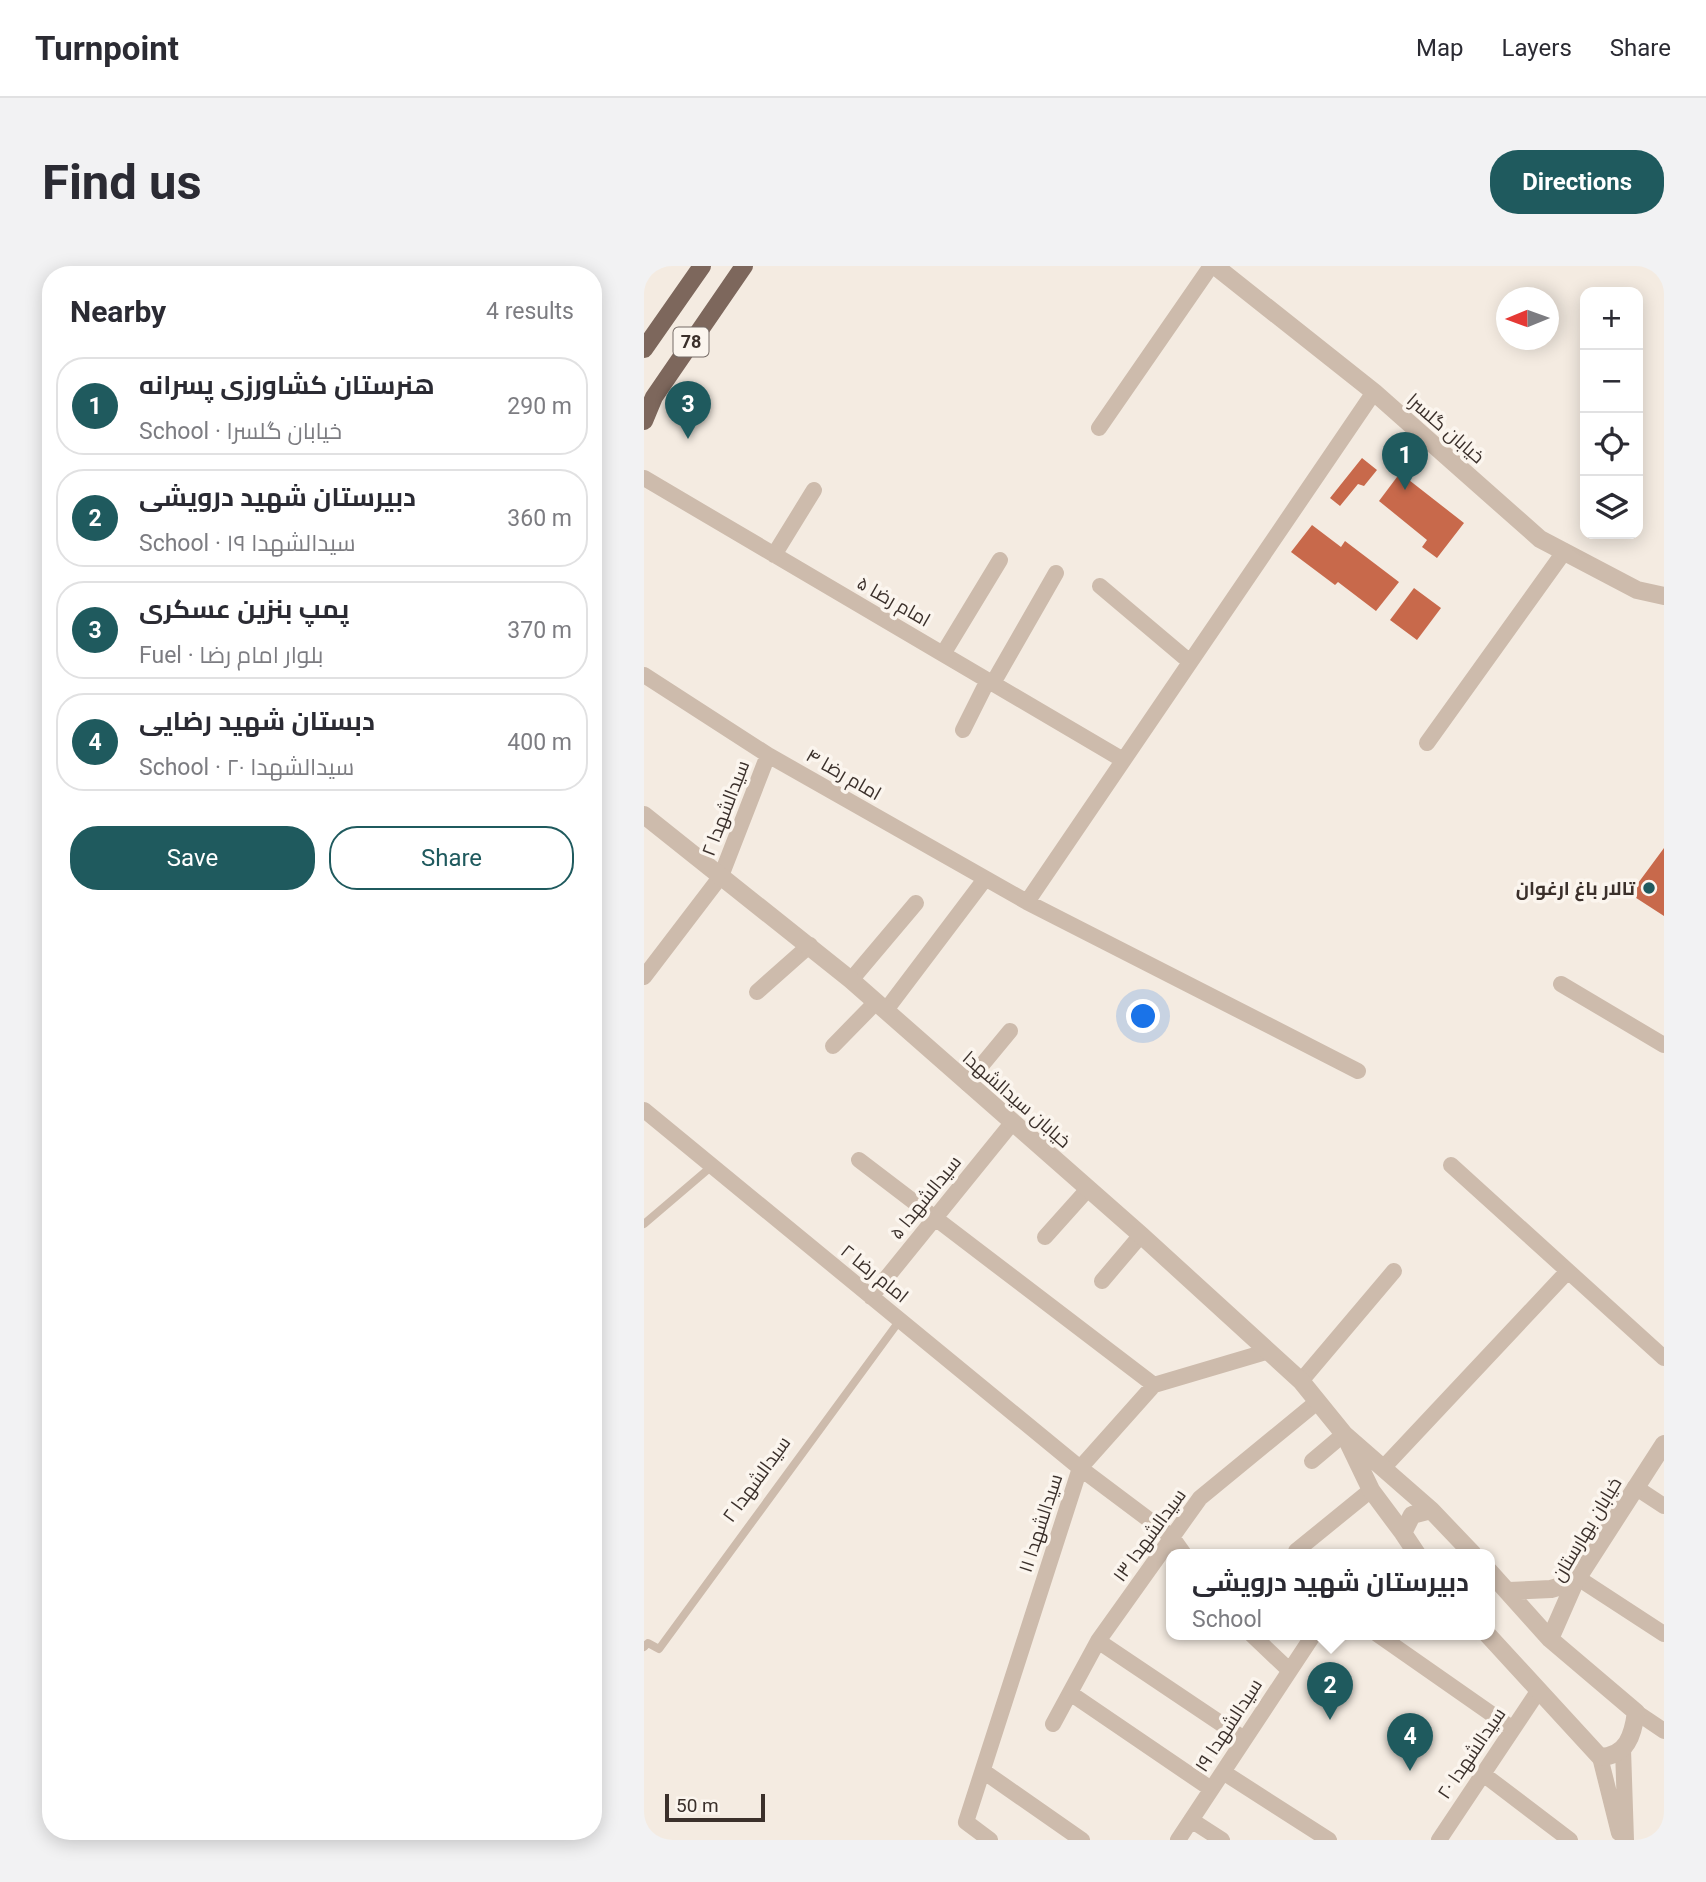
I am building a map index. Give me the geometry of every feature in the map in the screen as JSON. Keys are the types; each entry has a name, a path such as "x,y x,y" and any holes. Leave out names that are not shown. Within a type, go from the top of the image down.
{"main road":[{"name":"78","path":"644,349 702,266"},
{"name":"78","path":"644,421 654,397 744,266"}],"street":[{"name":"خیابان گلسرا","path":"1213,266 1374,392 1540,539 1637,590 1664,596"},
{"path":"1098,428 1213,266"},
{"path":"1027,902 1374,392"},
{"name":"امام رضا ۵","path":"644,478 1123,760"},
{"path":"774,555 814,490"},
{"path":"1427,743 1564,552"},
{"path":"943,654 1000,560"},
{"path":"963,730 1056,573"},
{"path":"1100,586 1190,662"},
{"name":"امام رضا ۴","path":"644,675 768,755 985,879 1358,1071"},
{"name":"سیدالشهدا ۲","path":"644,977 721,876 768,755"},
{"name":"خیابان سیدالشهدا","path":"644,815 852,980 1088,1188 1301,1381 1344,1434"},
{"path":"833,1046 881,1006 985,879"},
{"path":"852,980 916,903"},
{"path":"757,992 810,945"},
{"path":"644,950 658,961"},
{"path":"1561,984 1664,1045"},
{"path":"967,1083 1010,1031"},
{"name":"امام رضا ۲","path":"644,1110 1080,1468 1172,1537 1180,1549"},
{"name":"سیدالشهدا ۵","path":"871,1297 1012,1123"},
{"path":"859,1160 1154,1385 1269,1351"},
{"path":"1451,1165 1664,1357"},
{"path":"1045,1237 1088,1188"},
{"path":"1102,1281 1141,1235"},
{"path":"1301,1381 1394,1271"},
{"path":"1383,1468 1568,1271"},
{"name":"سیدالشهدا ۱۱","path":"990,1840 966,1822 1080,1468 1154,1385"},
{"name":"سیدالشهدا ۱۳","path":"1053,1724 1098,1641 1200,1498 1317,1402"},
{"path":"1344,1434 1431,1510 1468,1549"},
{"path":"1312,1461 1344,1434"},
{"path":"1344,1434 1371,1490 1409,1547"},
{"name":"خیابان بهارستان","path":"1550,1639 1577,1580 1664,1444"},
{"path":"1635,1487 1664,1506"},
{"path":"1298,1549 1371,1490"},
{"path":"1409,1547 1412,1515 1431,1510"},
{"path":"1495,1577 1550,1639 1636,1712 1664,1731"},
{"path":"1509,1591 1551,1589 1577,1580 1664,1634"},
{"path":"1257,1640 1289,1670"},
{"name":"سیدالشهدا ۱۹","path":"1178,1840 1310,1640"},
{"path":"1386,1640 1513,1729"},
{"path":"1493,1640 1600,1757 1623,1840"},
{"path":"1098,1641 1244,1739"},
{"name":"سیدالشهدا ۲۰","path":"1439,1840 1539,1690"},
{"path":"1070,1693 1211,1789"},
{"path":"1600,1757 1623,1749 1633,1733 1636,1712"},
{"path":"1623,1749 1623,1840"},
{"path":"984,1771 1082,1840"},
{"path":"1223,1772 1329,1840"},
{"path":"1483,1774 1570,1840"},
{"path":"1191,1820 1222,1840"}],"lane":[{"path":"644,1224 712,1166"},
{"name":"سیدالشهدا ۲","path":"644,1647 648,1643 659,1649 900,1320"}],"building":[{"path":"1362,458 1377,470 1364,486 1358,484 1340,506 1330,498"},
{"path":"1400,473 1464,523 1437,558 1422,547 1427,540 1379,501"},
{"path":"1312,525 1341,547 1345,541 1399,582 1376,611 1338,582 1335,585 1291,552"},
{"path":"1414,588 1441,608 1417,640 1390,620"},
{"name":"تالار باغ ارغوان","path":"1664,848 1664,916 1630,894"}],"place":[{"name":"پمپ بنزین عسکری","path":"688,439"},
{"name":"هنرستان کشاورزی پسرانه","path":"1405,490"},
{"name":"تالار باغ ارغوان","path":"1649,888"},
{"name":"دبیرستان شهید درویشی","path":"1330,1720"},
{"name":"دبستان شهید رضایی","path":"1410,1771"}]}
